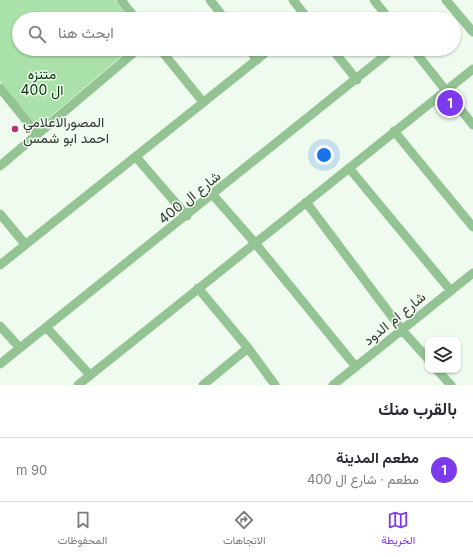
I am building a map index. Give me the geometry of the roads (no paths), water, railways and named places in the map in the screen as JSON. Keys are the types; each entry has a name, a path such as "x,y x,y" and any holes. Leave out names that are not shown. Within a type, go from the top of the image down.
{"street":[{"path":"121,0 130,12"},
{"path":"210,0 219,12"},
{"path":"293,0 302,12"},
{"path":"374,0 384,12"},
{"path":"446,0 456,12"},
{"path":"461,18 473,32"},
{"path":"0,166 130,56"},
{"path":"166,56 204,102"},
{"path":"254,56 257,60"},
{"path":"0,265 262,56"},
{"path":"338,56 357,80"},
{"name":"شارع ال 400","path":"0,364 357,80 385,56"},
{"path":"418,56 473,125"},
{"path":"78,385 473,69"},
{"path":"0,88 37,134"},
{"path":"394,131 473,227"},
{"path":"136,156 187,216"},
{"path":"349,168 451,291"},
{"path":"213,195 255,243 356,367"},
{"path":"306,202 402,330 425,356"},
{"path":"0,214 25,244"},
{"name":"شارع ام الدود","path":"333,385 473,273"},
{"path":"198,288 248,348 275,385"},
{"path":"0,326 20,348"},
{"path":"46,327 90,375"},
{"path":"203,385 248,348"},
{"path":"441,373 451,385"}],"place":[{"name":"مطعم المدينة","path":"450,103"},
{"name":"المصورالاعلامي احمد ابو شمس","path":"15,129"}],"park label":[{"name":"متنزه ال 400","path":"42,82"}]}
